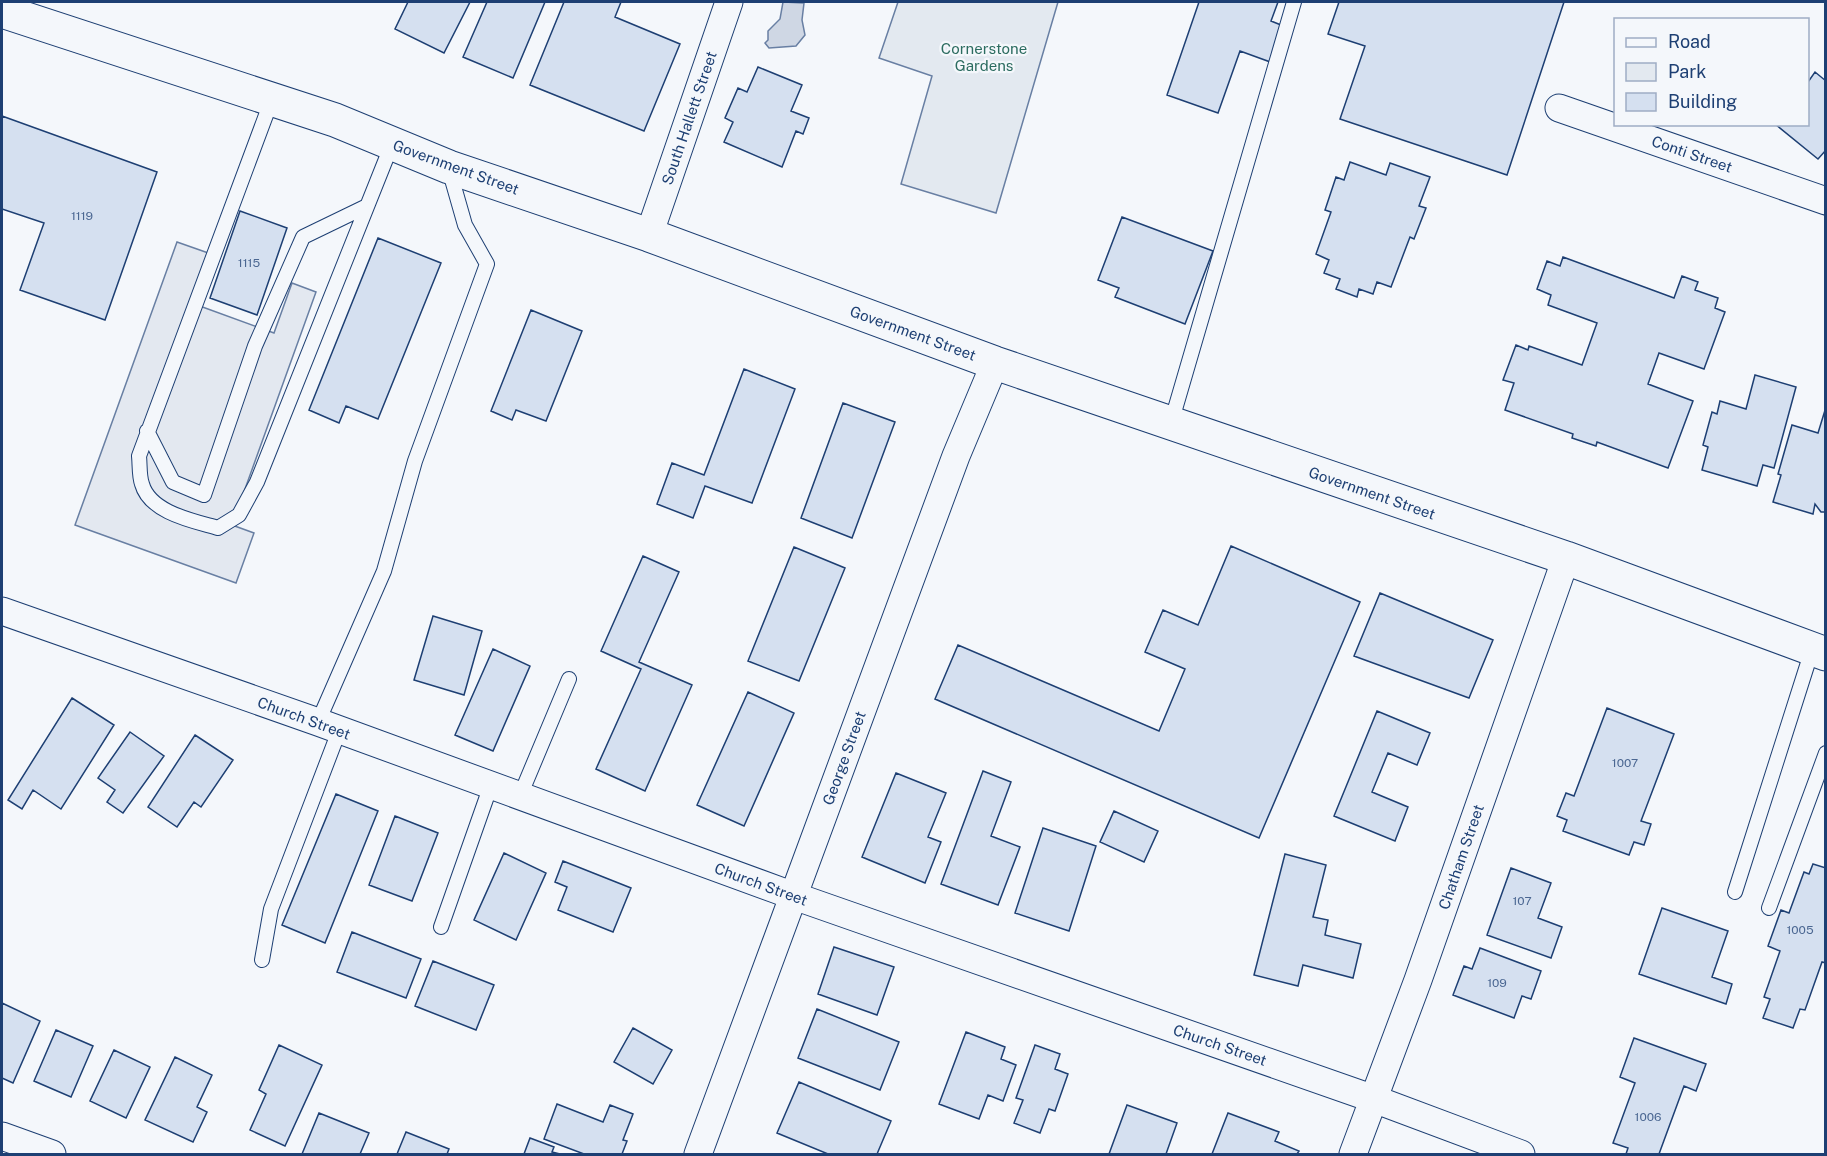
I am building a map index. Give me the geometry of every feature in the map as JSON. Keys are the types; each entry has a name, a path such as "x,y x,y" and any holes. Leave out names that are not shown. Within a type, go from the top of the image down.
{"main road":[{"name":"Government Street","path":"2,11 335,120 449,167 649,235 995,363 1170,425 1566,558 1819,652"}],"street":[{"name":"South Hallett Street","path":"649,235 729,2"},
{"name":"Conti Street","path":"1559,108 1826,201"},
{"name":"George Street","path":"698,1155 956,456 995,363"},
{"name":"Chatham Street","path":"1353,1155 1566,558"},
{"name":"Church Street","path":"2,611 328,726 794,896 1374,1099 1521,1155"},
{"path":"2,1136 52,1155"}],"lane":[{"path":"1170,425 1294,2"},
{"path":"272,99 139,456 142,487 163,510 218,528 239,515 261,474 392,144"},
{"path":"262,960 271,909 328,726 384,571 415,461 488,264 465,225 449,167"},
{"path":"147,431 173,482 204,495 255,346 303,237 366,207"},
{"path":"1735,892 1819,652"},
{"path":"520,796 569,679"},
{"path":"1769,908 1826,753"},
{"path":"441,927 491,785"}],"green space":[{"name":"Cornerstone Gardens","path":"898,2 1058,2 996,213 901,184 932,76 879,58"}],"shaded area":[{"path":"783,2 804,3 802,20 805,35 796,46 769,48 765,43 768,40 768,31 780,19"},
{"path":"177,242 214,255 197,305 274,333 292,283 316,292 232,525 254,533 236,583 75,525"}],"building":[{"path":"408,2 470,2 444,53 395,29"},
{"path":"487,2 545,2 513,78 463,57"},
{"path":"564,2 621,2 615,17 680,44 644,131 530,85"},
{"path":"1199,2 1278,2 1271,21 1286,27 1273,63 1240,51 1218,113 1167,95"},
{"path":"1339,2 1564,2 1507,175 1340,119 1365,46 1328,34"},
{"path":"758,67 802,85 791,111 809,118 803,134 796,131 782,167 724,142 733,122 725,118 738,88 747,92"},
{"path":"1815,72 1826,81 1826,150 1818,159 1777,126 1809,126 1809,81"},
{"path":"2,116 157,172 105,320 20,290 44,223 2,209"},
{"path":"1350,162 1386,175 1390,163 1430,177 1419,206 1426,208 1414,239 1410,237 1391,287 1377,282 1373,294 1359,289 1357,297 1336,289 1340,279 1324,273 1329,260 1316,254 1331,212 1325,210 1336,177 1344,180"},
{"path":"240,211 287,228 257,315 210,298"},
{"path":"1122,217 1213,251 1185,324 1115,297 1119,288 1098,280"},
{"path":"378,238 441,263 378,419 346,406 339,423 309,410"},
{"path":"1563,257 1674,298 1682,276 1698,282 1695,290 1718,298 1715,308 1725,312 1704,369 1659,353 1648,384 1693,401 1668,468 1597,442 1596,446 1572,438 1573,434 1505,410 1514,383 1503,380 1516,345 1528,350 1529,346 1582,365 1597,323 1548,305 1551,295 1537,289 1547,261 1560,266"},
{"path":"531,310 582,331 546,421 516,410 512,420 491,411"},
{"path":"744,369 795,389 752,503 705,486 693,518 657,504 672,463 704,475"},
{"path":"1755,375 1796,387 1774,468 1763,465 1757,486 1702,470 1708,447 1703,445 1712,412 1717,414 1720,401 1746,409"},
{"path":"843,403 895,422 852,538 801,518"},
{"path":"1826,407 1826,512 1821,512 1815,504 1813,514 1773,502 1781,475 1778,474 1792,425 1818,433"},
{"path":"1231,546 1360,602 1259,838 935,699 958,645 1159,731 1185,669 1145,652 1163,610 1198,625"},
{"path":"794,547 845,568 799,681 748,661"},
{"path":"643,556 679,572 639,662 692,685 645,791 596,769 641,669 601,651"},
{"path":"1380,593 1493,640 1469,698 1354,656"},
{"path":"433,616 482,631 464,695 414,680"},
{"path":"493,649 530,666 493,751 455,735"},
{"path":"748,692 794,713 744,826 697,805"},
{"path":"72,698 114,725 61,809 33,790 22,809 8,800"},
{"path":"1607,708 1674,734 1641,821 1651,824 1644,845 1634,842 1629,855 1563,831 1567,820 1557,816 1566,793 1574,796"},
{"path":"1377,711 1430,733 1417,765 1388,753 1372,792 1408,807 1395,841 1334,816"},
{"path":"130,732 164,756 123,813 107,802 115,790 98,778"},
{"path":"195,735 233,760 201,807 194,802 177,827 148,807"},
{"path":"983,771 1011,782 991,836 1020,847 998,905 941,884"},
{"path":"896,773 946,793 928,837 941,842 925,883 862,857"},
{"path":"336,794 378,811 325,943 282,925"},
{"path":"1114,811 1158,831 1144,862 1100,842"},
{"path":"395,816 438,833 412,901 369,885"},
{"path":"1043,828 1096,846 1069,931 1015,913"},
{"path":"504,853 546,873 516,940 474,920"},
{"path":"1285,854 1326,865 1313,917 1328,920 1325,935 1361,944 1353,978 1303,965 1298,986 1254,975"},
{"path":"563,861 631,888 613,932 558,910 567,887 555,882"},
{"path":"1813,864 1826,868 1826,963 1822,962 1805,1010 1800,1009 1793,1028 1763,1018 1770,999 1764,997 1780,951 1768,946 1781,910 1789,913 1804,872 1809,874"},
{"path":"1511,868 1551,883 1538,918 1562,927 1551,958 1487,935"},
{"path":"1662,908 1728,931 1712,977 1732,984 1726,1004 1639,974"},
{"path":"352,932 421,959 406,998 337,972"},
{"path":"834,947 894,967 877,1015 818,994"},
{"path":"1480,948 1541,971 1531,999 1522,996 1514,1018 1453,995 1464,966 1472,969"},
{"path":"433,961 494,985 476,1030 415,1006"},
{"path":"2,1003 40,1021 13,1083 2,1078"},
{"path":"817,1009 899,1042 880,1090 798,1058"},
{"path":"633,1028 672,1050 653,1084 614,1062"},
{"path":"56,1030 93,1046 71,1097 34,1081"},
{"path":"966,1032 1005,1047 1001,1059 1016,1065 1003,1101 988,1095 979,1119 939,1104"},
{"path":"1634,1038 1706,1064 1696,1091 1684,1086 1659,1154 1626,1154 1628,1148 1613,1143 1635,1083 1620,1077"},
{"path":"279,1045 322,1065 285,1146 250,1130 266,1094 259,1090"},
{"path":"1035,1045 1060,1054 1055,1069 1068,1074 1055,1111 1049,1109 1040,1133 1014,1123 1023,1100 1016,1098"},
{"path":"114,1050 150,1067 126,1118 90,1101"},
{"path":"175,1057 212,1075 197,1107 207,1112 193,1142 145,1120"},
{"path":"799,1082 891,1121 877,1154 828,1154 777,1133"},
{"path":"557,1104 603,1122 610,1105 633,1114 623,1140 627,1141 622,1154 584,1154 544,1139"},
{"path":"1127,1105 1177,1123 1166,1154 1109,1154"},
{"path":"319,1113 369,1133 360,1154 302,1154"},
{"path":"1228,1113 1279,1132 1275,1141 1299,1151 1297,1154 1212,1154"},
{"path":"406,1132 449,1149 447,1154 397,1154"},
{"path":"530,1138 554,1147 552,1152 560,1154 524,1154"}]}
